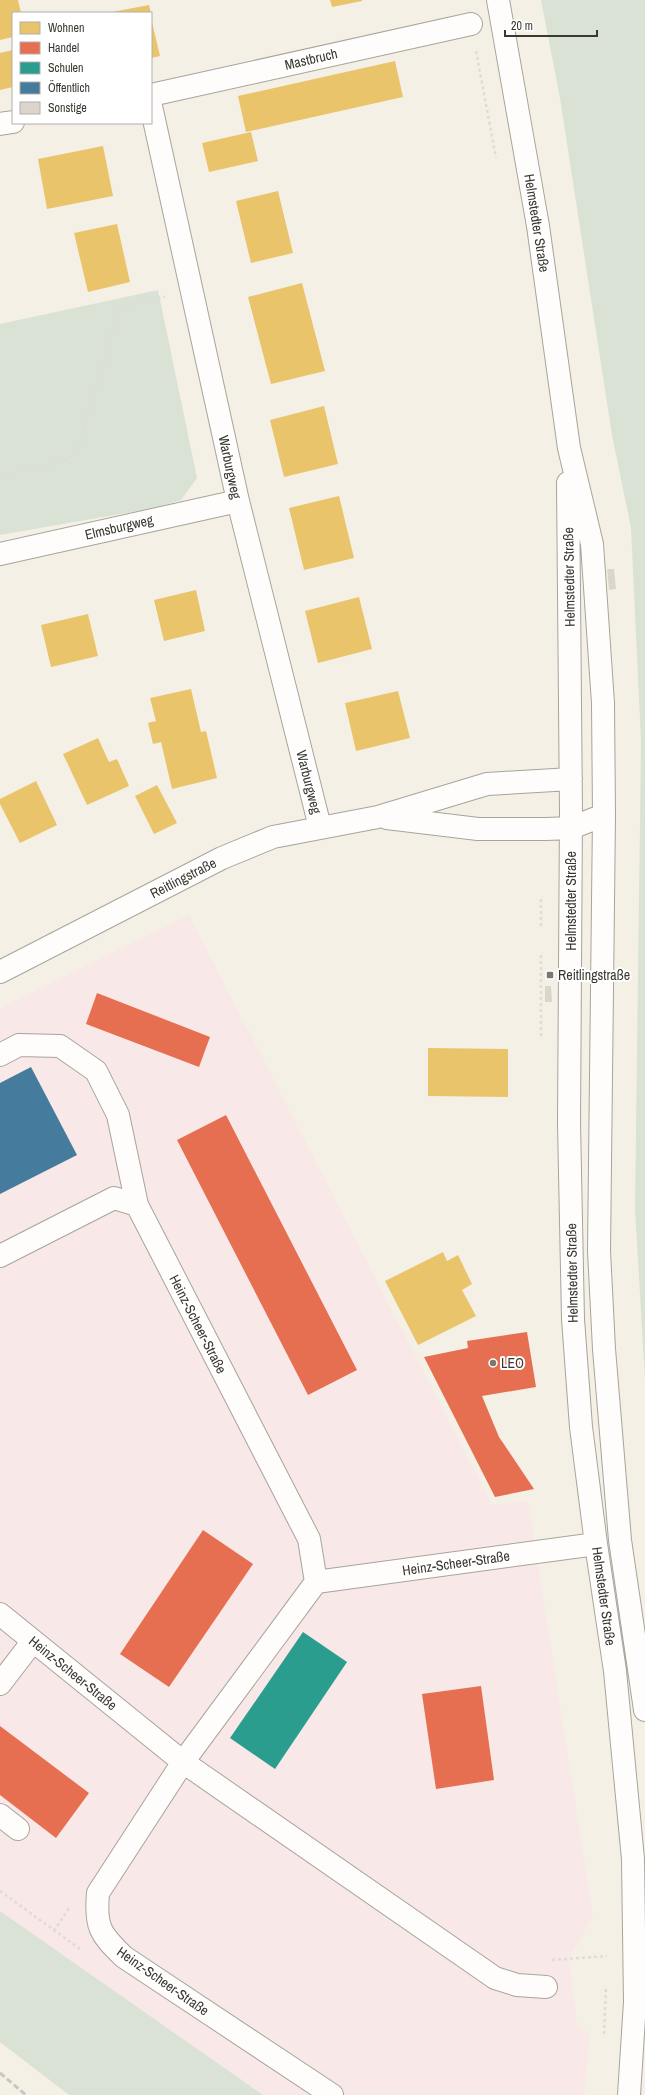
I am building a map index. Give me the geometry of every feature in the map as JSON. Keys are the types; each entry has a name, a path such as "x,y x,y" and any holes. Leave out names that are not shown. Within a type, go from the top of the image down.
{"street":[{"name":"Helmstedter Straße","path":"498,0 538,226 569,448 592,544 603,703 604,814 599,1259 604,1349 620,1532 645,1710"},
{"name":"Mastbruch","path":"152,95 471,24"},
{"name":"Warburgweg","path":"152,111 238,501 320,826"},
{"path":"0,124 12,122"},
{"name":"Helmstedter Straße","path":"569,448 571,779 569,1123 573,1320 581,1427 596,1544 615,1671 633,1859 635,2002 629,2095"},
{"name":"Elmsburgweg","path":"0,554 238,501"},
{"path":"571,779 604,814"},
{"name":"Reitlingstraße","path":"0,972 222,858 273,837 320,826 378,817 487,784 571,779"},
{"name":"Reitlingstraße","path":"378,817 478,829 571,828 604,814"},
{"name":"Heinz-Scheer-Straße","path":"0,1054 19,1045 60,1046 96,1071 118,1116 137,1205 309,1539 316,1582 183,1762 98,1893 96,1918 105,1939 124,1957 332,2095"},
{"path":"0,1256 114,1198 137,1205"},
{"name":"Heinz-Scheer-Straße","path":"316,1582 596,1544"},
{"name":"Heinz-Scheer-Straße","path":"0,1614 183,1762"},
{"path":"0,1684 33,1641"},
{"path":"183,1762 495,1978 517,1985 546,1987"},
{"path":"0,1815 18,1829"}],"path":[{"path":"471,24 497,162"},
{"path":"0,476 64,461 77,452 117,315 126,305 192,292"},
{"path":"546,1987 552,1959 607,1956"}],"shaded area":[{"path":"541,0 645,0 645,1380 635,1209 641,742 631,528 612,435 560,98"},
{"path":"158,290 197,478 181,500 155,508 0,535 0,324"},
{"path":"189,915 492,1505 528,1501 593,1916 569,1959 577,2025 590,2035 584,2095 263,2095 0,1911 0,1008"},
{"path":"0,1911 263,2095 69,2095 0,2042"}],"building: Wohnen":[{"path":"0,0 18,0 21,12 12,12 12,37 0,40"},
{"path":"330,0 362,0 362,1 332,7"},
{"path":"149,5 151,12 112,12"},
{"path":"152,22 160,56 152,58"},
{"path":"12,50 12,87 0,90 0,53"},
{"path":"395,61 403,97 246,132 238,96"},
{"path":"251,132 258,161 209,172 202,143"},
{"path":"103,146 113,196 47,209 38,159"},
{"path":"278,191 293,253 251,263 236,201"},
{"path":"117,224 130,282 88,292 74,233"},
{"path":"302,283 325,371 271,384 248,297"},
{"path":"324,406 338,464 284,477 270,420"},
{"path":"339,496 354,558 304,570 289,508"},
{"path":"196,590 205,631 164,641 154,600"},
{"path":"359,597 372,649 318,663 305,611"},
{"path":"88,614 98,656 51,667 41,625"},
{"path":"191,689 201,732 206,731 217,778 172,789 161,742 153,744 148,723 156,721 150,698"},
{"path":"398,691 410,738 356,751 345,703"},
{"path":"98,738 109,762 117,759 129,786 87,805 63,754"},
{"path":"36,781 57,825 20,843 0,804 0,799"},
{"path":"157,785 177,823 154,834 135,796"},
{"path":"428,1048 508,1049 508,1097 428,1096"},
{"path":"443,1252 447,1261 458,1255 472,1284 462,1290 476,1316 418,1345 385,1281"}],"building: Handel":[{"path":"97,993 210,1037 199,1067 86,1024"},
{"path":"226,1115 357,1370 308,1395 177,1140"},
{"path":"527,1332 536,1387 482,1396 499,1437 534,1489 495,1497 424,1357 468,1348 467,1341"},
{"path":"203,1530 253,1564 169,1687 120,1654"},
{"path":"481,1686 494,1780 436,1789 422,1694"},
{"path":"0,1726 89,1793 56,1838 0,1795"}],"building: Schulen":[{"path":"303,1632 347,1662 275,1769 230,1738"}],"building: Öffentlich":[{"path":"31,1067 77,1155 0,1194 0,1083"}],"building: Sonstige":[{"path":"607,569 614,569 616,589 609,590"},
{"path":"545,986 551,986 552,1002 545,1002"}],"railway":[{"path":"0,2073 26,2095"}],"place":[{"name":"Reitlingstraße","path":"550,975"},
{"name":"LEO","path":"493,1363"}]}
